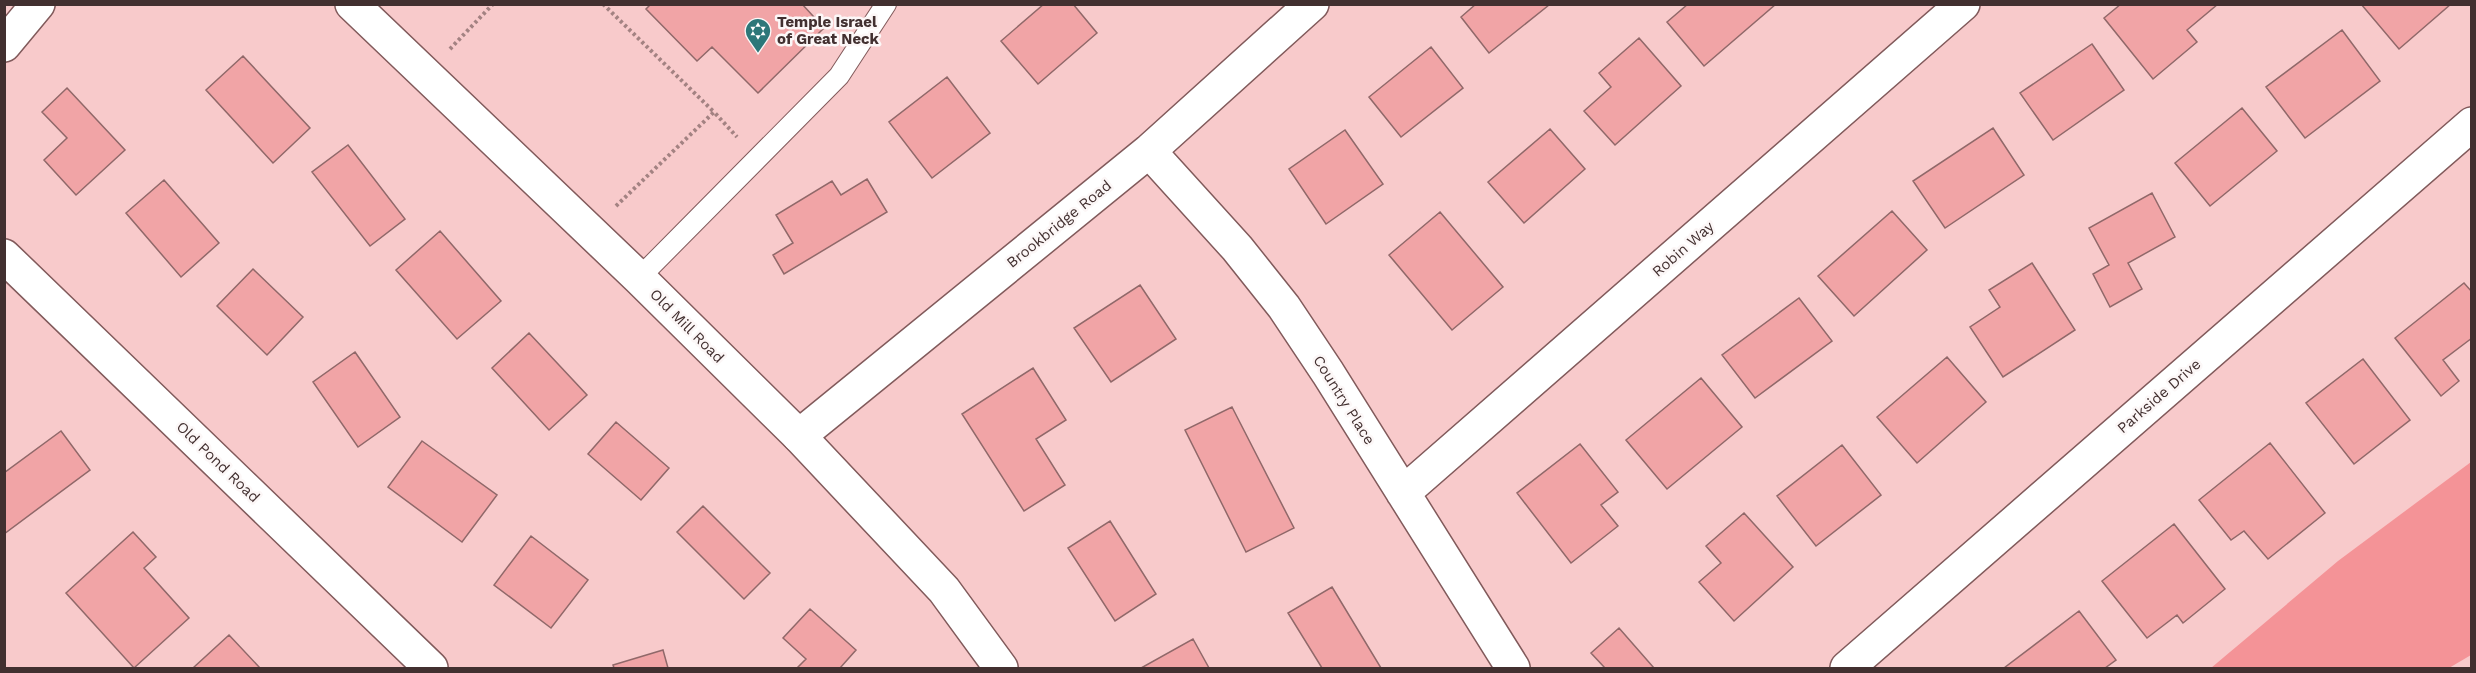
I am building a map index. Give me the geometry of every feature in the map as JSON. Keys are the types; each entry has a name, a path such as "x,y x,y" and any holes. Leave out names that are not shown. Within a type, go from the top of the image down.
{"street":[{"path":"4,45 38,4"},
{"name":"Old Mill Road","path":"352,4 639,278 799,436 944,590 1001,669"},
{"name":"Brookbridge Road","path":"799,436 1149,152 1312,4"},
{"name":"Robin Way","path":"1403,493 1963,4"},
{"name":"Parkside Drive","path":"1847,669 2472,124"},
{"name":"Country Place","path":"1149,152 1238,248 1284,307 1513,669"},
{"name":"Old Pond Road","path":"4,256 431,669"}],"lane":[{"path":"639,278 839,76 886,4"}],"path":[{"path":"425,74 493,4"},
{"path":"603,4 714,112 744,146"},
{"path":"621,200 714,112"}],"shaded area":[{"path":"2471,462 2471,655 2449,668 2211,668 2338,561"}],"building":[{"name":"Temple Israel of Great Neck","path":"651,4 802,4 824,28 758,93 712,47 697,61 646,9"},
{"path":"1044,4 1073,4 1097,33 1038,84 1001,41"},
{"path":"1476,4 1549,5 1489,53 1461,17"},
{"path":"1688,4 1776,4 1704,66 1667,22"},
{"path":"2121,4 2218,4 2187,30 2197,42 2153,79 2104,18"},
{"path":"2361,4 2451,4 2399,49"},
{"path":"2342,30 2380,81 2305,138 2266,87"},
{"path":"1639,38 1681,86 1615,145 1584,111 1611,87 1599,73"},
{"path":"2092,44 2124,90 2053,140 2020,93"},
{"path":"1431,47 1463,88 1401,137 1369,97"},
{"path":"243,56 310,128 273,163 206,90"},
{"path":"947,77 990,133 932,178 889,122"},
{"path":"67,88 125,150 76,195 44,160 67,138 42,112"},
{"path":"2242,108 2277,151 2210,206 2175,163"},
{"path":"1993,128 2024,175 1945,228 1913,181"},
{"path":"1550,129 1585,169 1524,223 1488,182"},
{"path":"1345,130 1383,184 1326,224 1289,169"},
{"path":"348,145 405,219 370,246 312,172"},
{"path":"867,179 887,212 784,274 773,255 793,243 776,215 832,181 841,195"},
{"path":"164,180 219,243 181,277 126,213"},
{"path":"2152,193 2175,237 2128,263 2142,289 2110,307 2093,274 2109,265 2089,228"},
{"path":"1892,211 1927,250 1854,316 1818,276"},
{"path":"1440,212 1503,287 1452,330 1389,255"},
{"path":"440,231 501,301 457,339 396,270"},
{"path":"2032,263 2075,330 2003,377 1970,327 2000,307 1989,290"},
{"path":"253,269 303,317 267,355 217,306"},
{"path":"2464,283 2472,292 2472,338 2443,360 2459,381 2441,396 2395,338"},
{"path":"1140,285 1176,339 1111,382 1074,328"},
{"path":"1799,298 1832,341 1755,398 1722,355"},
{"path":"529,333 587,395 549,430 492,368"},
{"path":"355,352 400,417 358,447 313,382"},
{"path":"1947,357 1986,402 1917,463 1877,417"},
{"path":"2363,359 2410,420 2354,464 2306,403"},
{"path":"1033,368 1066,420 1036,439 1065,485 1024,511 962,414"},
{"path":"1701,378 1742,427 1667,489 1626,440"},
{"path":"1232,407 1294,528 1246,552 1185,430"},
{"path":"616,422 669,468 641,500 588,454"},
{"path":"61,431 90,470 4,534 4,473"},
{"path":"422,441 497,495 462,542 388,487"},
{"path":"2270,443 2325,513 2268,559 2244,531 2231,540 2199,500"},
{"path":"1580,444 1618,492 1601,505 1618,526 1571,563 1517,493"},
{"path":"1842,445 1881,495 1816,546 1777,496"},
{"path":"703,506 770,573 744,599 677,532"},
{"path":"1744,513 1793,567 1734,621 1699,582 1721,563 1706,546"},
{"path":"1110,521 1156,594 1115,621 1068,548"},
{"path":"2174,524 2225,589 2183,623 2177,615 2147,638 2102,581"},
{"path":"133,532 156,557 144,568 189,618 134,668 66,593"},
{"path":"531,536 588,580 551,628 494,585"},
{"path":"1332,587 1381,668 1322,668 1288,613"},
{"path":"810,609 856,650 840,668 797,668 806,659 783,638"},
{"path":"2079,611 2116,660 2105,668 2004,668"},
{"path":"1619,628 1654,668 1605,668 1591,653"},
{"path":"229,635 260,668 193,668"},
{"path":"1193,639 1209,668 1141,668"},
{"path":"663,650 668,668 614,668 613,665"}],"place":[{"name":"Temple Israel of Great Neck","path":"758,54"}]}
